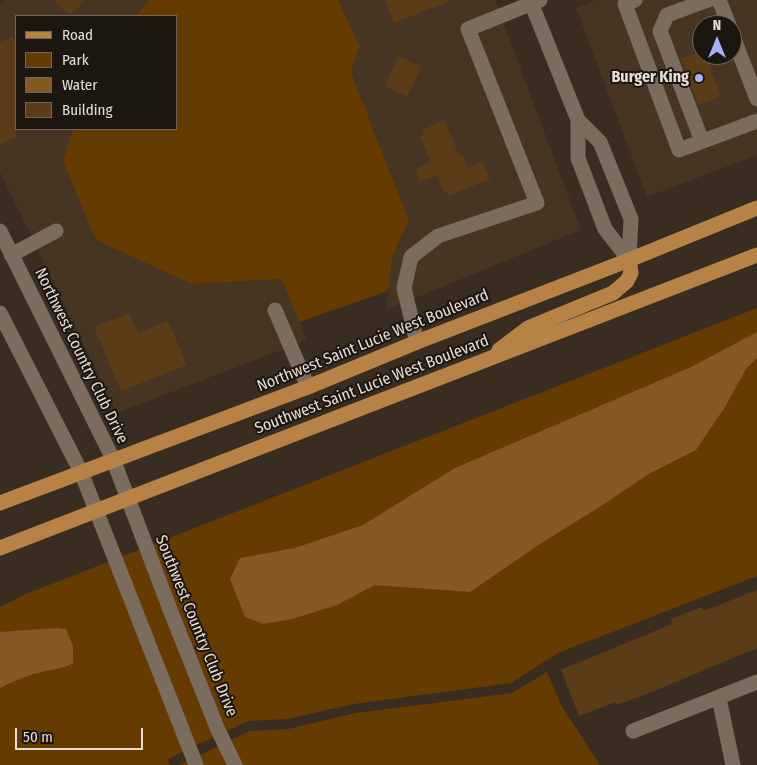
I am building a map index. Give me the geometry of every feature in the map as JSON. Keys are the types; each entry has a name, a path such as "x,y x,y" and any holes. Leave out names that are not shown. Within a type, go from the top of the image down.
{"main road":[{"name":"Northwest Saint Lucie West Boulevard","path":"0,502 308,387 757,208"},
{"name":"Southwest Saint Lucie West Boulevard","path":"0,548 757,255"},
{"path":"486,360 528,328 613,293 627,281 631,273 630,260"}],"street":[{"path":"635,0 625,4 679,150 757,121"},
{"path":"702,141 660,31 667,15 708,0"},
{"path":"719,0 725,15"},
{"path":"417,342 404,288 411,257 438,236 537,203 468,29 534,1 578,120 578,158 605,229 630,260"},
{"path":"742,60 757,99"},
{"path":"578,120 600,142 631,219 630,260"},
{"name":"Northwest Country Club Drive","path":"0,231 113,459 127,498"},
{"path":"11,254 56,231"},
{"path":"275,310 308,387"},
{"path":"0,313 81,472 196,765"},
{"name":"Southwest Country Club Drive","path":"127,498 218,730 235,765"},
{"path":"633,731 757,682"},
{"path":"719,698 733,765"}],"shaded area":[{"path":"5,0 150,0 136,15 15,15 15,130 73,130 63,161 192,284 282,279 307,340 117,413 0,172 0,5"},
{"path":"338,0 495,0 581,230 386,310 393,255 409,221 351,72 360,46"},
{"path":"596,0 757,0 757,155 647,197 576,8"}],"green space":[{"path":"150,0 338,0 360,46 351,72 409,221 393,255 388,291 299,322 282,279 192,284 96,240 63,161 73,130 178,130 178,15 136,15"},
{"path":"757,308 757,576 558,653 511,683 354,704 287,719 248,721 168,759 170,765 0,765 0,607 26,594"},
{"path":"547,672 561,705 600,765 179,765 250,731 288,729 356,713 512,693"}],"water":[{"path":"757,332 757,358 746,369 725,407 696,450 647,475 470,592 375,585 337,605 292,619 263,624 245,617 230,579 240,558 295,548 363,525 455,468 691,367"},
{"path":"66,629 73,646 73,663 28,676 0,688 0,632"}],"building":[{"path":"54,0 85,0 71,15"},
{"path":"385,0 450,0 450,1 394,23"},
{"path":"13,36 15,41 16,137 0,144 0,42"},
{"name":"Burger King","path":"692,55 692,65 709,65 721,96 698,105 681,59"},
{"path":"398,56 421,66 408,96 385,87"},
{"path":"445,120 459,156 462,154 468,168 483,162 490,179 448,196 447,192 444,193 437,176 420,182 415,169 431,163 420,136 424,135 421,130"},
{"path":"129,313 138,333 168,321 187,365 121,391 94,327"},
{"path":"757,590 757,648 654,691 617,705 616,702 579,716 561,670 672,624 671,619 702,607 704,611"}],"place":[{"name":"Burger King","path":"699,78"}]}
